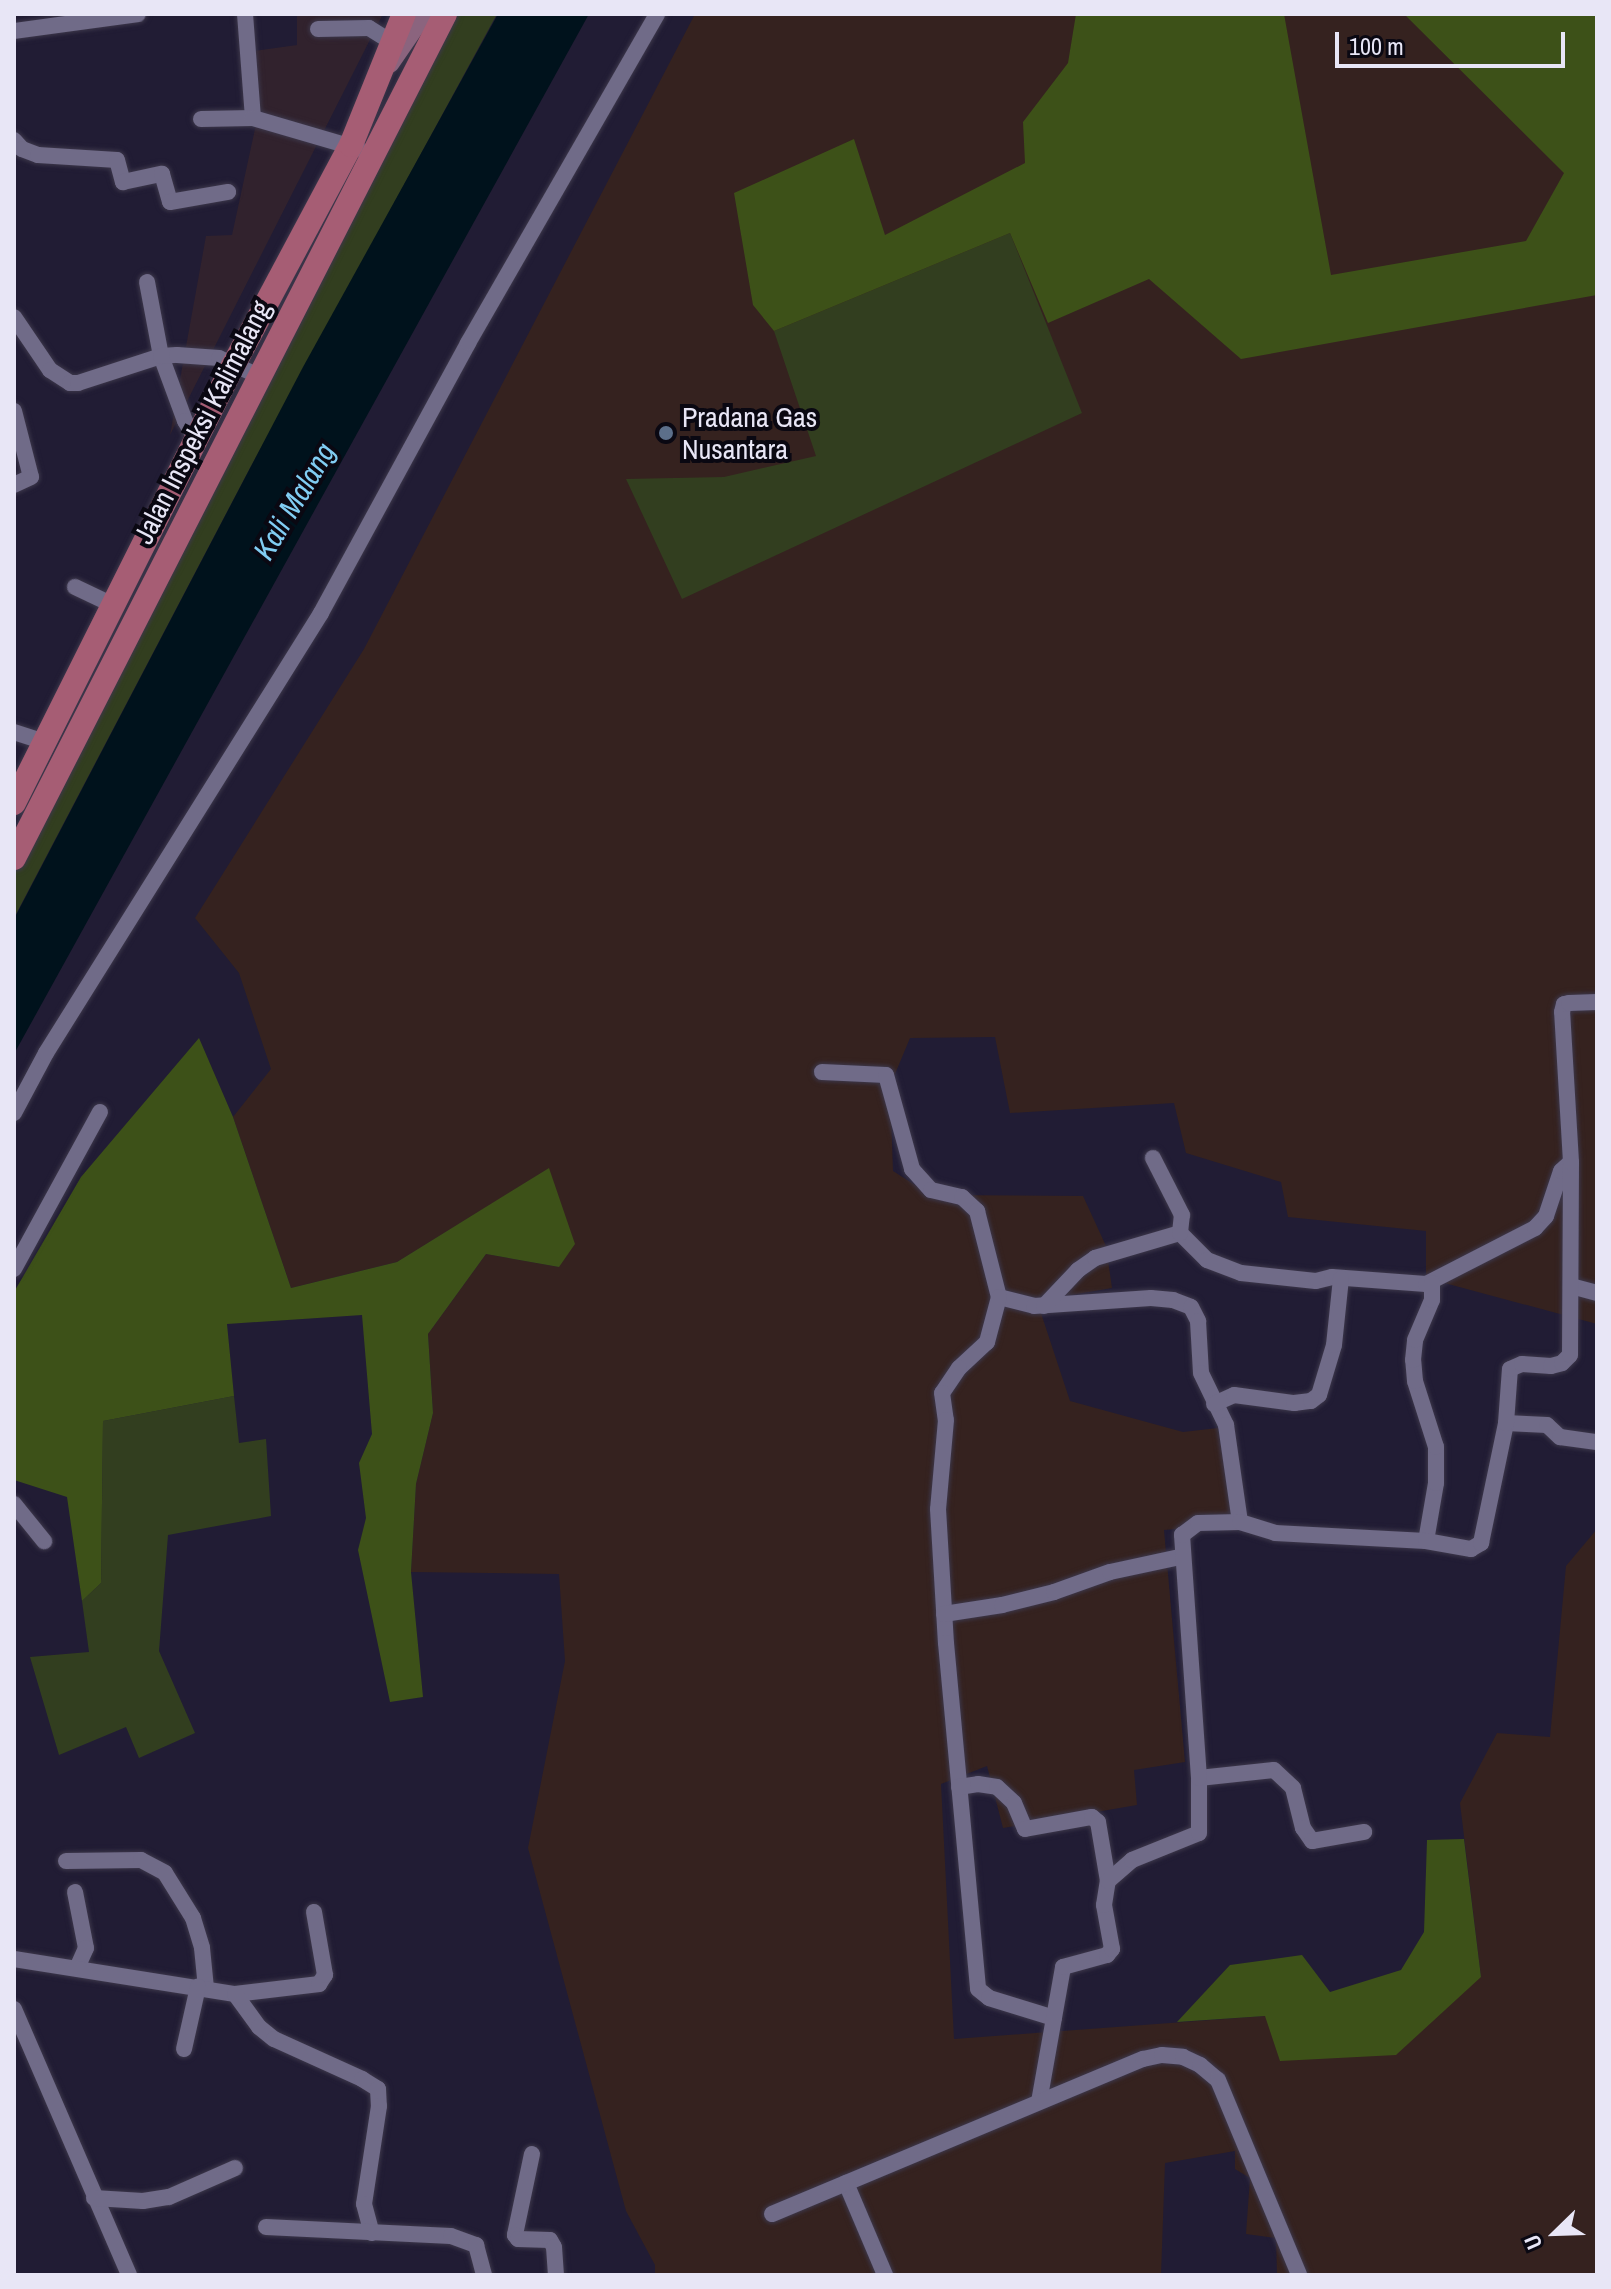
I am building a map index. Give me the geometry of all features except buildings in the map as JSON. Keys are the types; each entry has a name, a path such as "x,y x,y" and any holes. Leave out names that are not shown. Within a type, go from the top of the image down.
{"main road":[{"name":"Jalan Inspeksi Kalimalang","path":"14,858 103,656 115,606 234,364 361,150 401,96 445,14"},
{"name":"Jalan Inspeksi Kalimalang","path":"14,803 45,742 103,656 180,530 259,376 361,150 379,75 391,42 415,19"},
{"path":"401,96 415,19"},
{"path":"379,75 415,19"},
{"path":"158,520 180,530"}],"street":[{"path":"14,31 138,14"},
{"path":"245,14 253,118"},
{"path":"14,1113 46,1053 321,613 468,343 657,14"},
{"path":"318,29 369,28 391,42"},
{"path":"201,119 253,118 361,150"},
{"path":"14,140 22,149 38,155 117,160 123,182 162,174 170,202 228,192"},
{"path":"147,282 161,356 185,421 197,441"},
{"path":"14,317 50,370 70,383 161,356 200,355 234,364 259,376"},
{"path":"14,411 31,477 14,485"},
{"path":"75,587 115,606"},
{"path":"14,732 45,742"},
{"path":"14,803 37,811"},
{"path":"1108,1881 1132,1860 1199,1833 1199,1778 1180,1557 1182,1535 1198,1523 1240,1522 1275,1533 1426,1541 1471,1549 1481,1543 1506,1423 1510,1369 1522,1364 1551,1366 1562,1363 1570,1355 1571,1162 1562,1007 1569,1003 1597,1002"},
{"path":"822,1072 886,1075 912,1169 931,1190 962,1197 977,1211 999,1297 987,1342 959,1368 942,1393 946,1420 938,1509 944,1614 978,1989 989,1998 1054,2018"},
{"path":"14,1269 100,1112"},
{"path":"1153,1158 1182,1215 1180,1233"},
{"path":"1180,1233 1207,1260 1232,1271 1316,1281 1341,1278 1432,1283 1535,1228 1546,1216 1558,1175 1571,1162"},
{"path":"1044,1306 1078,1270 1095,1258 1180,1233"},
{"path":"1214,1404 1234,1395 1294,1403 1315,1399 1324,1384 1334,1345 1341,1278"},
{"path":"1426,1541 1436,1483 1436,1447 1415,1381 1413,1360 1415,1340 1430,1308 1432,1283"},
{"path":"1571,1286 1597,1293"},
{"path":"999,1297 1044,1306 1151,1298 1173,1300 1191,1307 1198,1321 1201,1373 1226,1425 1240,1522"},
{"path":"1506,1423 1547,1425 1560,1437 1597,1442"},
{"path":"14,1504 44,1541"},
{"path":"944,1614 1002,1605 1110,1572 1180,1557"},
{"path":"1199,1778 1274,1770 1293,1788 1303,1828 1312,1841 1364,1832"},
{"path":"959,1787 978,1784 997,1787 1014,1803 1025,1829 1092,1817 1098,1822 1108,1881 1104,1905 1112,1949 1107,1955 1063,1967 1039,2102"},
{"path":"66,1861 141,1860 165,1873 193,1918 202,1948 202,1987 184,2049"},
{"path":"75,1892 86,1948 77,1968"},
{"path":"14,1959 235,1994 323,1981 325,1972 314,1912"},
{"path":"235,1994 259,2027 274,2039 378,2089 379,2106 364,2204 372,2233"},
{"path":"14,2009 129,2275"},
{"path":"772,2214 1143,2059 1162,2055 1183,2057 1200,2065 1218,2080 1230,2102 1299,2275"},
{"path":"532,2154 515,2235 518,2239 550,2240 554,2247 556,2275"},
{"path":"94,2198 143,2201 169,2197 235,2168"},
{"path":"846,2183 885,2275"},
{"path":"266,2227 451,2236 470,2241 481,2254 484,2275"}],"shaded area":[{"path":"297,14 383,14 170,435 206,236 232,235 258,115 247,52 297,45"},
{"path":"695,14 1597,14 1597,1324 1426,1278 1426,1231 1288,1217 1281,1182 1186,1153 1174,1103 1010,1113 995,1037 910,1038 890,1086 893,1171 931,1195 1083,1196 1106,1246 1112,1288 1037,1301 1070,1401 1183,1432 1218,1428 1234,1524 1164,1530 1185,1762 1134,1770 1137,1805 1003,1828 987,1766 941,1784 954,2039 1265,2016 1481,1977 1460,1803 1497,1733 1550,1737 1566,1566 1597,1529 1597,2275 1277,2275 1276,2238 1246,2234 1250,2178 1235,2169 1235,2151 1165,2163 1161,2275 655,2275 655,2265 626,2211 528,1848 565,1661 559,1574 411,1572 416,1484 433,1413 428,1334 486,1254 559,1267 548,1169 397,1262 291,1288 233,1117 271,1069 239,973 195,918 364,649"}],"green space":[{"path":"444,14 497,14 250,468 14,918 14,858"},
{"path":"1076,14 1284,14 1331,275 1526,241 1564,173 1404,14 1597,14 1597,295 1241,359 1149,279 1048,323 1010,233 774,331 753,305 734,193 854,139 885,235 1025,163 1023,122 1068,63"},
{"path":"1010,233 1082,413 682,599 626,479 724,477 816,456 774,331"},
{"path":"199,1038 233,1117 291,1288 397,1262 549,1168 575,1244 559,1267 486,1254 428,1334 433,1413 416,1484 411,1572 423,1697 390,1702 358,1550 366,1518 359,1463 372,1434 362,1315 227,1324 234,1396 103,1421 101,1583 82,1601 67,1497 14,1480 14,1292 81,1177"},
{"path":"234,1396 239,1443 266,1439 271,1516 168,1535 159,1651 195,1733 139,1758 126,1727 59,1755 30,1657 89,1652 82,1601 101,1583 103,1421"},
{"path":"1464,1839 1481,1977 1396,2055 1280,2061 1265,2016 1177,2022 1230,1965 1302,1955 1330,1992 1401,1970 1424,1932 1427,1840"}],"water":[{"name":"Kali Malang","path":"498,14 589,14 14,1054 14,919 303,367"}],"place":[{"name":"Pradana Gas Nusantara","path":"666,433"}]}
